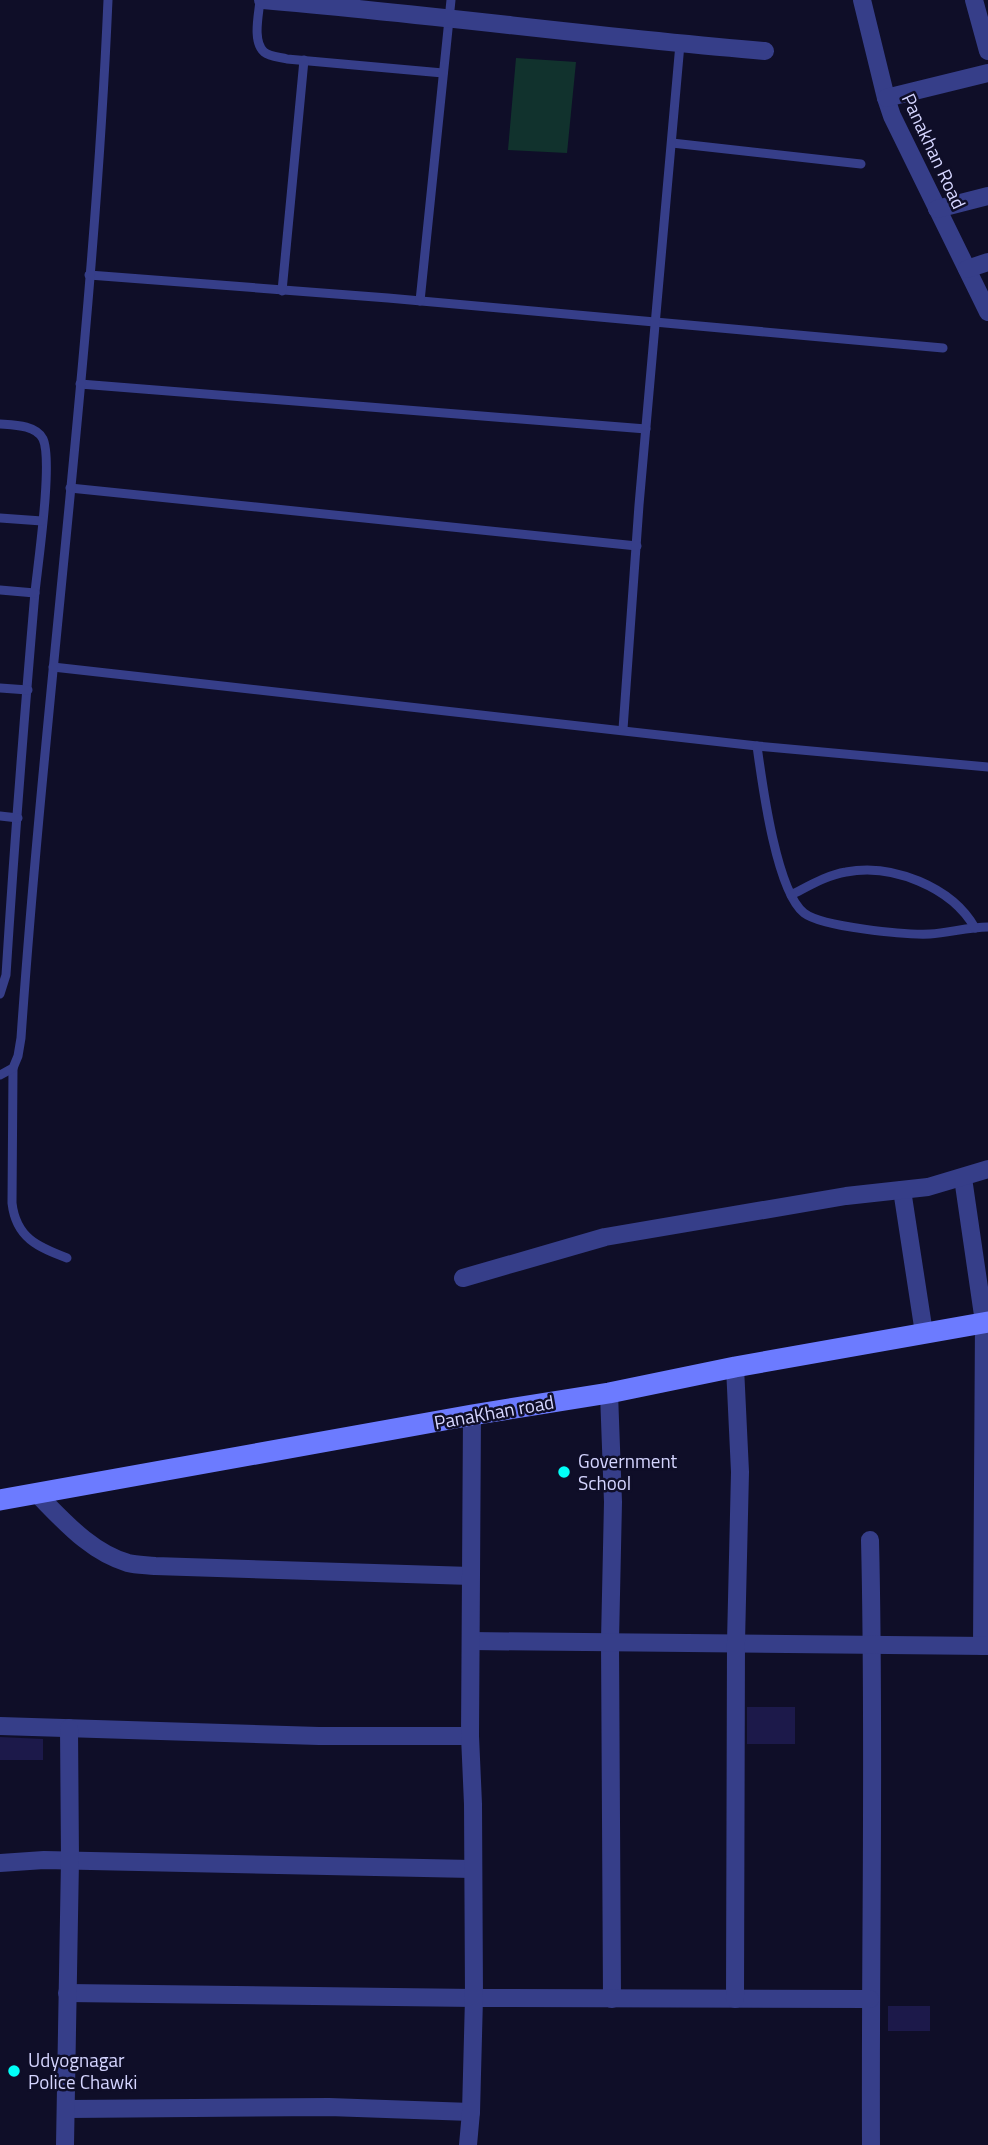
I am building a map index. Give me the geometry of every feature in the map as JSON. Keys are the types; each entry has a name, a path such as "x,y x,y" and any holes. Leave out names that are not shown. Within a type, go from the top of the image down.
{"street":[{"path":"261,0 450,9 680,44 765,51"},
{"name":"Panakhan Road","path":"862,0 892,116 988,312"},
{"path":"974,0 988,51"},
{"path":"886,98 988,73"},
{"path":"937,208 988,196"},
{"path":"967,269 988,262"},
{"path":"463,1278 606,1237 846,1196 928,1187 988,1169"},
{"path":"471,1641 985,1646 986,1322 963,1178"},
{"path":"902,1190 924,1333"},
{"name":"PanaKhan road","path":"0,1500 609,1393 735,1367 986,1322"},
{"path":"734,1999 740,1472 735,1367"},
{"path":"609,1393 612,1502 612,1999"},
{"path":"468,2145 474,1998 470,1736 472,1415"},
{"path":"37,1494 100,1551 128,1563 471,1576"},
{"path":"870,1540 873,1645 871,2145"},
{"path":"0,1726 319,1736 470,1736"},
{"path":"65,2145 70,1860 69,1728"},
{"path":"0,1863 70,1860 472,1869"},
{"path":"67,1993 870,1999"},
{"path":"66,2109 329,2108 471,2112"}],"lane":[{"path":"67,1258 38,1246 28,1238 13,1216 13,1069 21,1038 33,874 80,384 102,131 108,0"},
{"path":"261,0 258,41 267,54 443,73"},
{"path":"420,301 450,9"},
{"path":"623,729 680,44"},
{"path":"282,290 304,60"},
{"path":"672,143 861,164"},
{"path":"89,275 420,301 943,348"},
{"path":"80,384 646,429"},
{"path":"0,424 35,429 46,447 47,469 6,975 0,994"},
{"path":"70,488 637,546"},
{"path":"0,518 42,521"},
{"path":"0,590 35,593"},
{"path":"53,667 757,746 988,767"},
{"path":"0,688 28,690"},
{"path":"757,746 764,801 775,847 791,895 802,912 811,917 884,932 932,934 984,926"},
{"path":"0,816 18,818"},
{"path":"791,895 844,872 891,872 916,881 949,899 984,926"},
{"path":"0,914 10,914"},
{"path":"0,1075 13,1069"}],"green space":[{"path":"516,58 576,62 567,153 508,150"}],"building":[{"path":"747,1707 795,1707 795,1744 747,1744"},
{"path":"0,1737 43,1739 43,1760 0,1760"},
{"path":"888,2006 930,2006 930,2031 888,2031"}],"place":[{"name":"Government School","path":"564,1472"},
{"name":"Udyognagar Police Chawki","path":"14,2071"}]}
